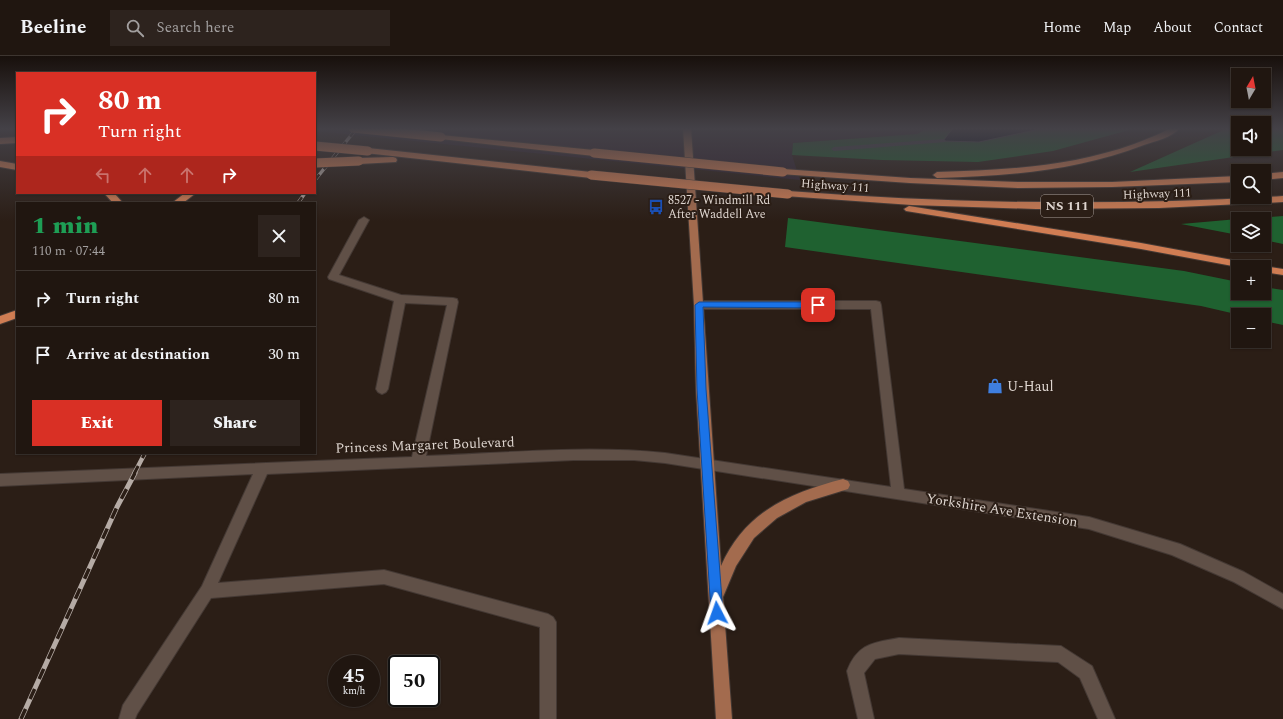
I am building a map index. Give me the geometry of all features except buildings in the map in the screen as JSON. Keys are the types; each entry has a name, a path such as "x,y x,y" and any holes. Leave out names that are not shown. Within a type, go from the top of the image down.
{"highway":[{"path":"316,163 410,159"},
{"name":"Highway 111","path":"442,159 850,200 985,206 1127,207 1283,199"},
{"name":"Highway 111","path":"653,159 783,172 986,184 1144,184 1231,178"},
{"path":"852,177 1015,172 1072,165 1094,159"},
{"path":"0,164 16,167"},
{"path":"1271,176 1283,175"},
{"path":"110,194 117,202"},
{"path":"179,202 190,194"},
{"path":"850,200 1141,246 1231,263"},
{"path":"1271,270 1283,272"},
{"path":"0,320 16,314"}],"main road":[{"path":"689,159 699,305 702,389 724,719"},
{"path":"716,598 732,557 750,534 761,524 787,504 814,493 843,485"}],"street":[{"path":"364,220 333,277 400,299 453,302 418,461"},
{"path":"382,389 400,299"},
{"path":"699,305 876,305 898,493"},
{"name":"Princess Margaret Boulevard","path":"0,480 574,455 634,455 707,465"},
{"name":"Yorkshire Ave Extension","path":"707,465 1089,523 1174,549 1239,577 1283,602"},
{"path":"127,719 129,711 207,591 263,468"},
{"path":"207,591 384,577 548,622 548,719"},
{"path":"866,719 855,671 870,652 899,646 1061,654 1086,672 1107,719"}],"shaded area":[{"path":"592,159 793,159 800,180"}],"green space":[{"path":"863,159 999,159 978,162"},
{"path":"1159,159 1221,159 1130,172"},
{"path":"1283,216 1283,244 1271,241 1271,217"},
{"path":"788,218 1184,271 1231,281 1231,300 1271,300 1271,288 1283,290 1283,325 1271,322 1271,308 1231,308 1231,313 1201,306 785,247"},
{"path":"1231,220 1231,234 1181,224"}],"railway":[{"path":"316,179 332,159"},
{"path":"299,202 304,194"},
{"path":"134,474 144,454"},
{"path":"21,719 117,507 135,473"}],"place":[{"name":"8527 - Windmill Rd After Waddell Ave","path":"656,207"},
{"name":"U-Haul","path":"995,386"}],"route":[{"path":"717,613 702,389 699,305 818,305"}]}
